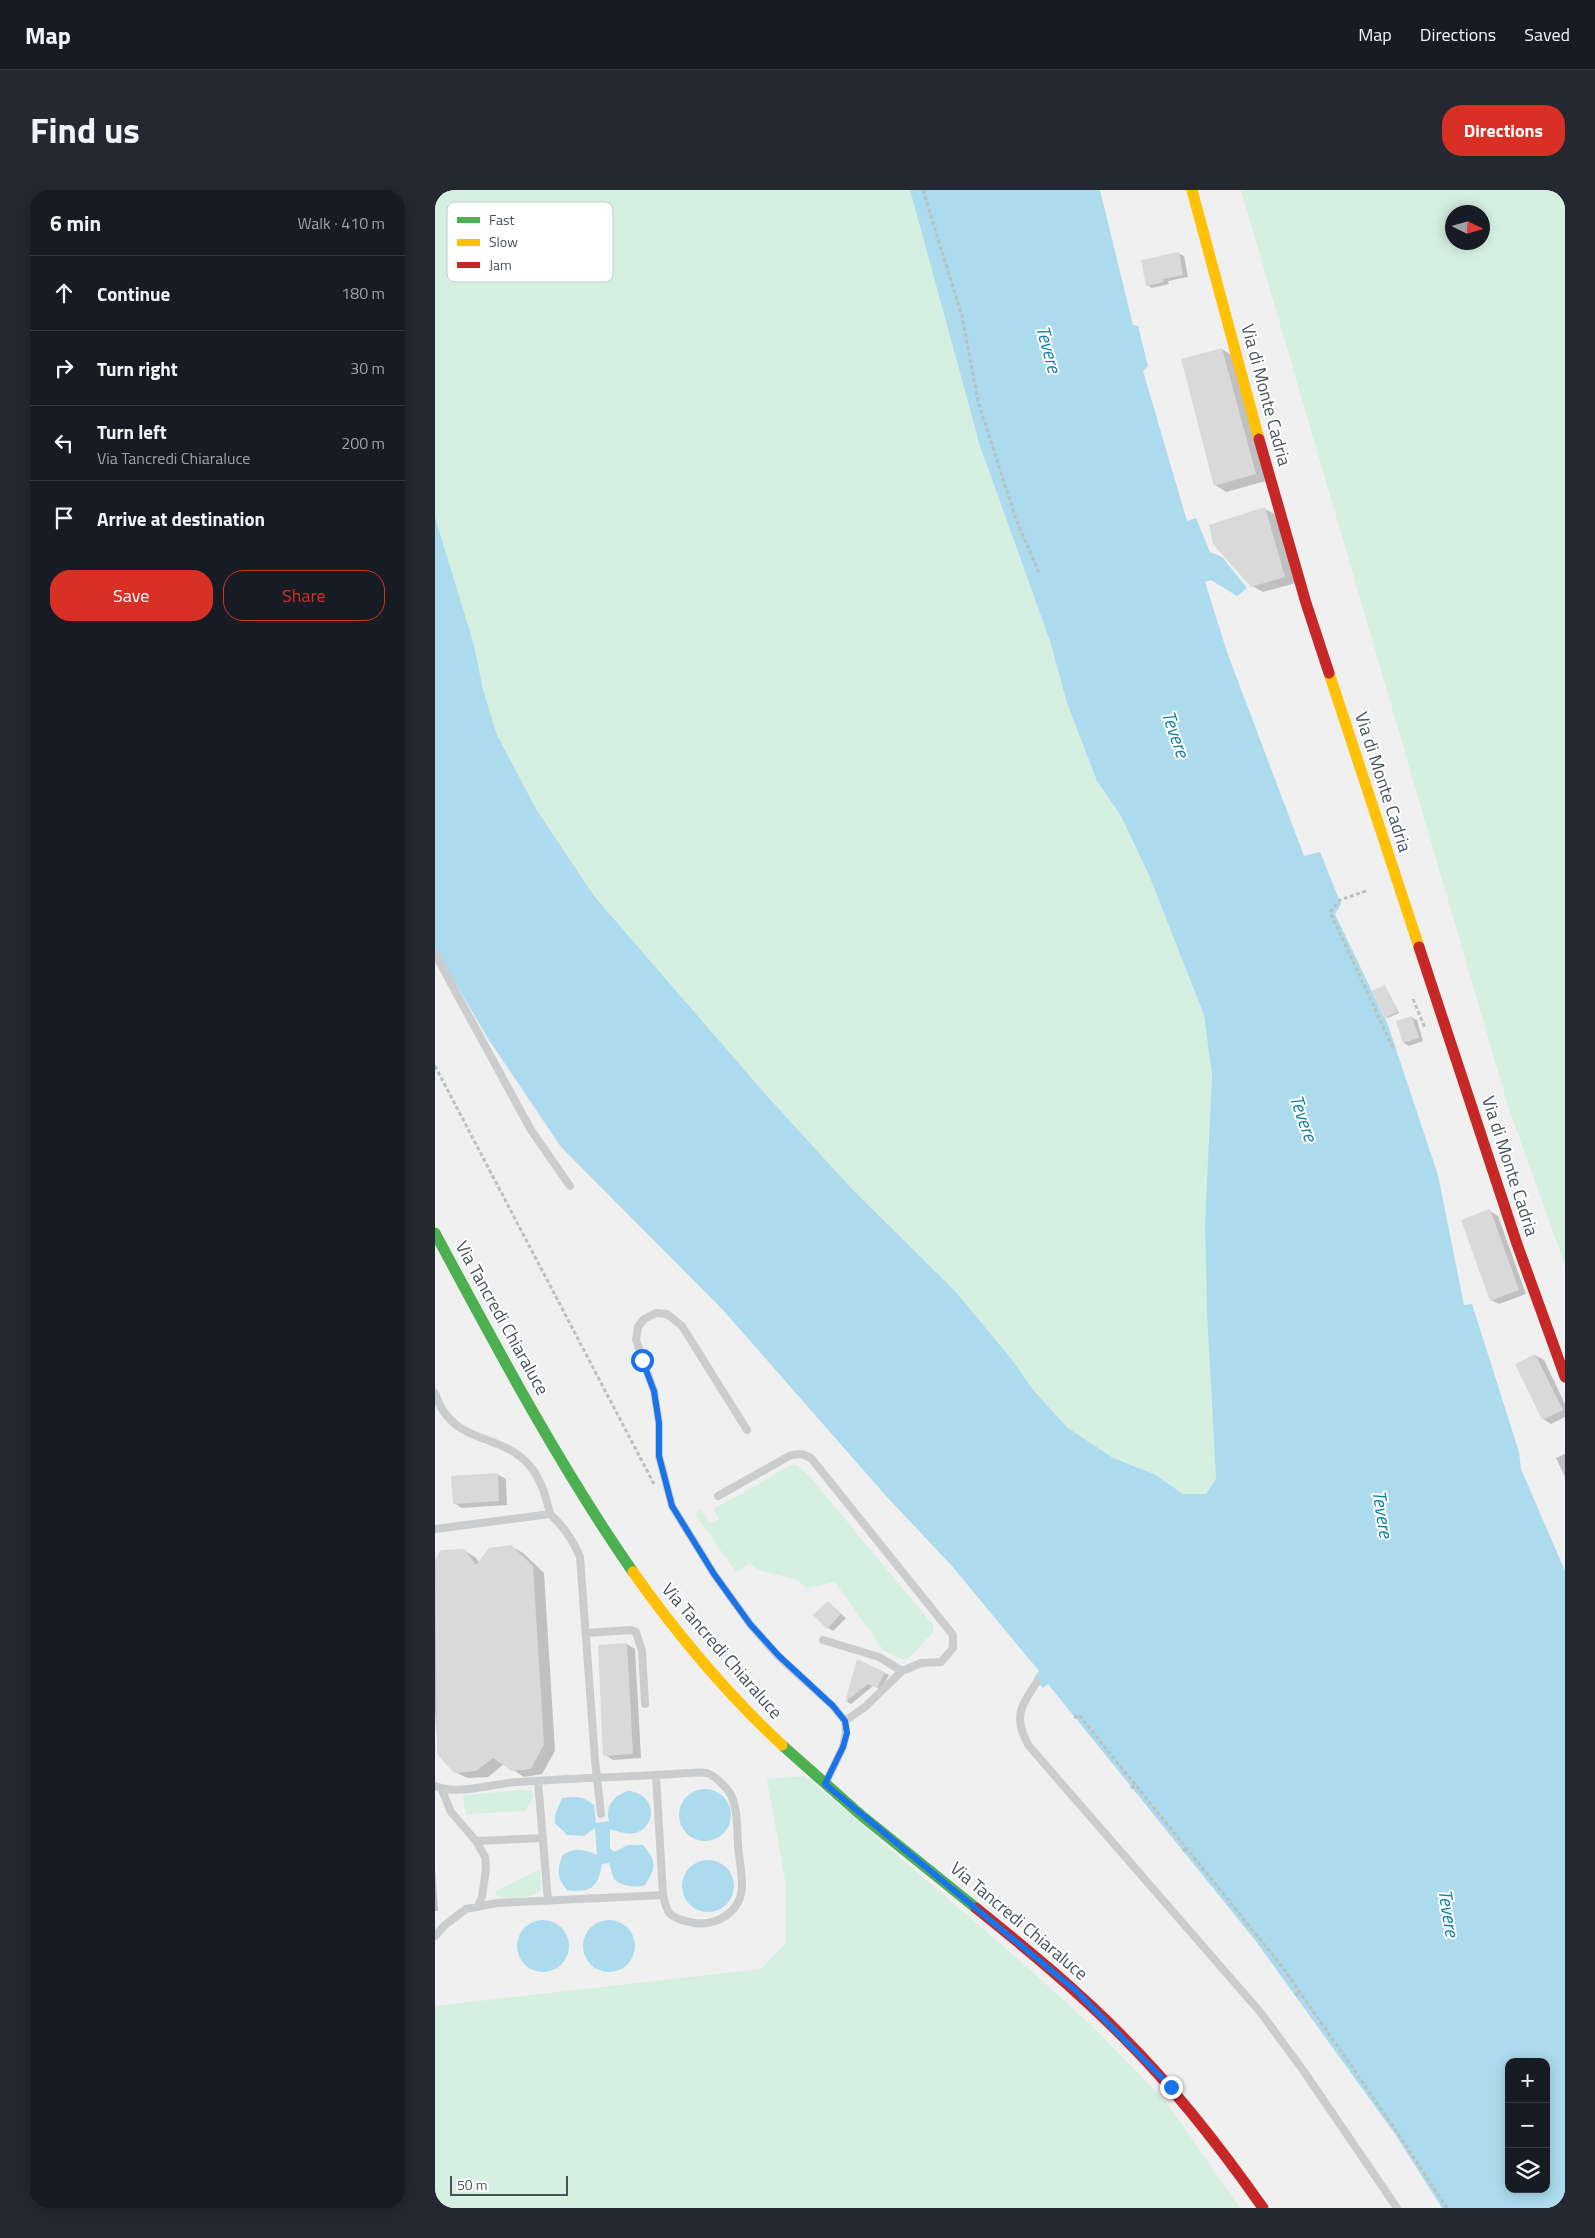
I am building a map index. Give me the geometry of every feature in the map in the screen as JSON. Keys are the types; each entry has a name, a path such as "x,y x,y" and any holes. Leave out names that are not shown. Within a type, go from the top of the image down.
{"street":[{"name":"Via di Monte Cadria","path":"1192,190 1275,496 1309,612 1517,1244 1565,1377"},
{"name":"Via Tancredi Chiaraluce","path":"435,1233 537,1418 627,1563 681,1635 740,1703 825,1784 1075,1990 1180,2097 1263,2208"}],"lane":[{"path":"435,954 531,1130 570,1186"},
{"path":"747,1430 682,1326 667,1314 656,1313 643,1319 638,1327 636,1340 654,1391 659,1423 659,1456 672,1506 714,1574 750,1624 779,1656 833,1706 845,1721 847,1733 843,1747 825,1784"},
{"path":"435,1393 441,1409 453,1424 505,1448 529,1464 540,1482 550,1514 564,1527 580,1557 601,1814"},
{"path":"718,1496 791,1455 802,1454 811,1458 953,1635 953,1648 941,1662 921,1663 902,1671 865,1707 845,1721"},
{"path":"435,1529 550,1514"},
{"path":"586,1633 631,1630 636,1632 642,1651 645,1704"},
{"path":"823,1640 879,1657 902,1671"},
{"path":"1037,1682 1027,1697 1020,1713 1019,1725 1029,1746 1261,2013 1305,2073 1397,2208"},
{"path":"438,1787 464,1789 538,1781 656,1775 707,1773 729,1792 735,1807 742,1885 739,1900 734,1908 727,1916 716,1922 699,1924 671,1916 666,1911 663,1895 656,1775"},
{"path":"538,1781 548,1901"},
{"path":"438,1787 451,1812 476,1841 485,1857 486,1869 482,1897 478,1907"},
{"path":"476,1841 543,1838"},
{"path":"435,1936 445,1925 466,1909 497,1903 663,1895"}],"path":[{"path":"923,190 961,310 977,401 1016,519 1040,574"},
{"path":"1367,891 1340,900 1330,912 1394,1050"},
{"path":"1413,998 1429,1036"},
{"path":"435,1066 654,1485"},
{"path":"1074,1718 1079,1715 1300,1992 1445,2207"},
{"path":"1131,1788 1136,1785"},
{"path":"1183,1852 1186,1848"},
{"path":"1295,1995 1300,1992"}],"green space":[{"path":"435,190 910,190 980,446 1050,641 1067,703 1097,781 1121,816 1149,875 1204,1015 1212,1075 1205,1223 1207,1312 1216,1479 1206,1494 1183,1494 1154,1474 1113,1458 1068,1428 1033,1390 1013,1361 955,1291 852,1189 767,1096 594,896 536,809 497,735 483,690 474,645 435,517"},
{"path":"1241,190 1565,190 1565,1265 1509,1109"},
{"path":"791,1465 797,1465 811,1478 933,1625 933,1632 906,1661 884,1651 835,1582 806,1588 793,1579 763,1571 750,1563 736,1572 695,1514 701,1510 710,1523 719,1519 714,1509"},
{"path":"805,1776 1017,1958 1095,2029 1167,2103 1240,2208 435,2208 435,2006 761,1969 786,1943 786,1885 767,1779"},
{"path":"521,1790 532,1791 534,1796 525,1811 466,1814 463,1797 465,1795"},
{"path":"536,1871 540,1871 541,1890 537,1893 519,1898 506,1898 496,1895 495,1892 498,1890"}],"water":[{"name":"Tevere","path":"910,190 1100,190 1133,325 1138,326 1148,366 1143,371 1187,521 1196,518 1210,552 1222,557 1247,588 1237,596 1211,580 1205,582 1227,652 1304,856 1320,852 1341,904 1335,914 1388,1025 1438,1175 1464,1305 1472,1304 1519,1452 1521,1469 1565,1571 1565,2208 1442,2208 1395,2134 1255,1940 1048,1684 1043,1688 1034,1678 1039,1671 952,1566 887,1497 722,1309 561,1147 489,1040 435,948 435,517 474,645 483,690 497,735 536,809 594,896 767,1096 852,1189 955,1291 1013,1361 1033,1390 1068,1428 1113,1458 1154,1474 1183,1494 1206,1494 1216,1479 1207,1312 1205,1223 1212,1075 1204,1015 1149,875 1121,816 1097,781 1067,703 1050,641 980,446"},
{"path":"705,1789 715,1791 723,1797 729,1805 731,1815 729,1825 723,1833 715,1839 705,1841 695,1839 687,1833 681,1825 679,1815 681,1805 687,1797 695,1791"},
{"path":"628,1791 638,1793 645,1798 651,1811 650,1818 642,1830 634,1833 610,1829 610,1848 614,1852 628,1845 643,1845 653,1860 653,1869 645,1885 629,1886 621,1884 614,1879 609,1863 602,1864 596,1883 592,1887 576,1891 567,1890 561,1882 559,1874 562,1856 575,1850 584,1850 597,1855 595,1828 584,1836 567,1835 555,1823 555,1815 562,1798 579,1797 590,1802 594,1805 596,1823 609,1821 608,1811 611,1802"},
{"path":"708,1860 718,1862 726,1868 732,1876 734,1886 732,1896 726,1904 718,1910 708,1912 698,1910 690,1904 684,1896 682,1886 684,1876 690,1868 698,1862"},
{"path":"543,1920 553,1922 561,1928 567,1936 569,1946 567,1956 561,1964 553,1970 543,1972 533,1970 525,1964 519,1956 517,1946 519,1936 525,1928 533,1922"},
{"path":"609,1920 619,1922 627,1928 633,1936 635,1946 633,1956 627,1964 619,1970 609,1972 599,1970 591,1964 585,1956 583,1946 585,1936 591,1928 599,1922"}],"building":[{"path":"1179,252 1183,275 1163,279 1164,282 1146,286 1141,260"},
{"path":"1222,348 1256,474 1214,486 1181,359"},
{"path":"1265,507 1285,577 1251,587 1213,544 1209,525"},
{"path":"1385,985 1398,1012 1385,1018 1372,991"},
{"path":"1412,1016 1419,1038 1403,1043 1396,1021"},
{"path":"1490,1209 1519,1290 1490,1301 1461,1220"},
{"path":"1535,1354 1563,1410 1542,1420 1515,1364"},
{"path":"498,1473 499,1501 453,1504 451,1476"},
{"path":"511,1545 533,1566 544,1744 531,1769 512,1771 493,1758 476,1771 454,1773 437,1754 435,1560 441,1550 464,1549 476,1565 489,1548"},
{"path":"828,1601 841,1614 827,1629 813,1615"},
{"path":"627,1643 633,1754 603,1756 598,1645"},
{"path":"857,1659 885,1672 877,1688 868,1684 845,1702"}],"traffic: fast":[{"path":"435,1233 554,1448 633,1572"},
{"path":"782,1745 862,1816 976,1908"}],"traffic: slow":[{"path":"1192,190 1259,439"},
{"path":"1329,673 1419,947"},
{"path":"633,1572 703,1662 741,1705 782,1745"}],"traffic: jam":[{"path":"1259,439 1306,603 1329,673"},
{"path":"1419,947 1517,1244 1565,1377"},
{"path":"976,1908 1070,1987 1143,2058 1197,2120 1263,2208"}],"route":[{"path":"642,1360 654,1391 659,1423 659,1456 672,1506 714,1574 750,1624 779,1656 833,1706 845,1721 847,1733 843,1747 825,1784 1075,1990 1171,2087"}]}
